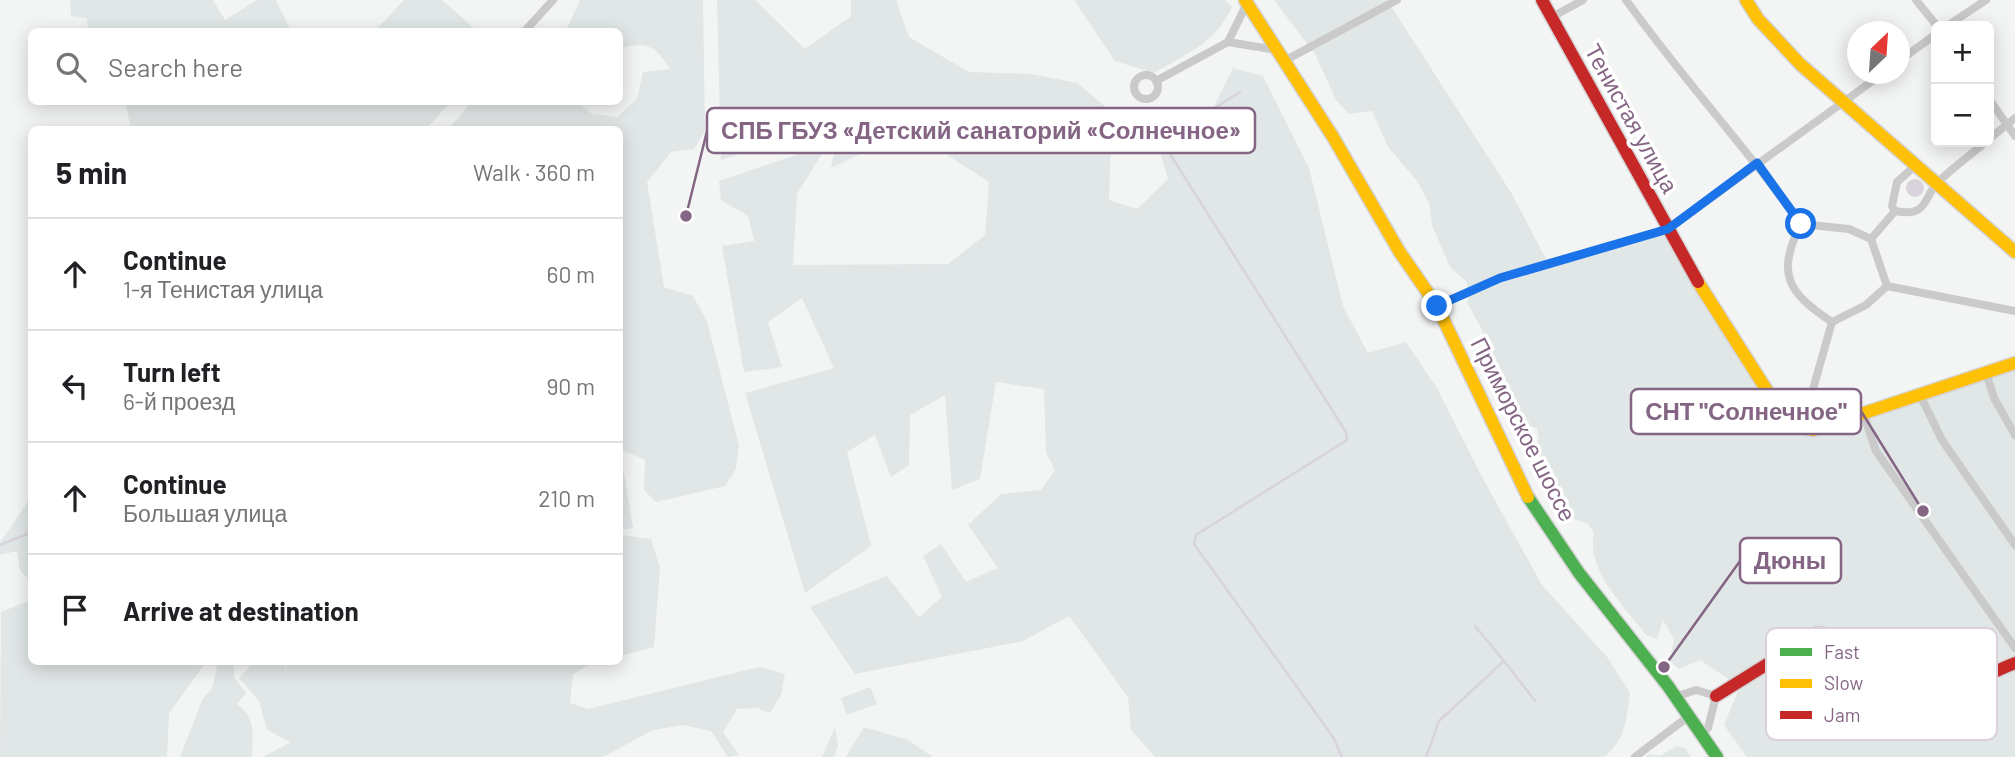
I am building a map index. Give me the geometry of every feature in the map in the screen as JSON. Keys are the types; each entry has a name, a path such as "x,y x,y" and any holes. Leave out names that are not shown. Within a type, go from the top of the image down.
{"street":[{"path":"528,28 553,0"},
{"path":"1228,42 1283,55 1397,0"},
{"name":"Тенистая улица","path":"1542,0 1668,229 1780,411 1791,424 1802,428"},
{"path":"1552,17 1583,0"},
{"path":"1626,0 1660,47 1757,163 1801,224 1849,229 1871,239 1887,286"},
{"path":"1746,0 1758,19 1791,55 2015,252"},
{"path":"1916,0 1933,21"},
{"path":"1954,21 1986,0"},
{"path":"1156,81 1228,42 1246,1"},
{"name":"Приморское шоссе","path":"1246,1 1283,55 1399,251 1437,306 1462,353 1481,403 1536,512 1579,573 1675,696 1717,757"},
{"path":"1910,53 1931,38"},
{"path":"1437,306 1500,278 1668,229 1868,84"},
{"path":"1994,106 2015,136"},
{"path":"1994,134 2015,118"},
{"path":"1871,239 1895,211 1914,211 1924,204 1935,183 1979,147"},
{"path":"1895,211 1892,206 1897,182 1915,166"},
{"path":"1801,224 1787,257 1787,274 1794,292 1832,322"},
{"path":"1887,286 1866,305 1832,322 1802,428 1813,430 2015,363"},
{"path":"1887,286 2015,311"},
{"path":"1986,373 1994,398 2015,435"},
{"path":"1920,395 1942,440 2015,545"},
{"path":"1863,414 1876,451 2015,648"},
{"path":"1997,670 2015,663"},
{"path":"1700,734 1708,728 1716,696 1766,665"},
{"path":"1675,696 1696,690 1716,696"},
{"path":"1634,757 1689,716"}],"shaded area":[{"path":"70,0 213,0 225,20 257,0 276,0 290,28 88,28 87,18 71,16"},
{"path":"404,0 442,0 474,28 378,28"},
{"path":"580,0 703,0 705,131 694,149 671,152 647,182 664,287 693,296 707,321 739,446 736,469 725,486 656,502 644,490 645,460 623,450 623,126 451,126 469,105 581,105 592,114 617,117 637,99 643,72 670,69 651,48 639,45 623,48 623,28 567,28"},
{"path":"717,0 755,0 805,49 851,16 851,0 896,0 909,37 969,72 1031,74 1077,83 1112,112 1109,200 1137,209 1168,179 1160,152 1202,130 1233,68 1263,76 1309,168 1343,306 1368,353 1406,342 1437,388 1482,477 1542,585 1608,658 1630,693 1624,728 1617,743 1604,757 1155,757 1131,730 1128,697 1069,616 1023,641 855,674 810,607 887,576 919,617 942,597 923,556 941,544 966,582 998,568 968,525 1001,494 1041,490 1055,470 1046,453 1044,389 996,382 980,479 952,490 945,395 910,415 909,465 891,477 875,435 847,452 871,546 805,593 745,393 834,368 802,298 768,322 782,367 744,372 722,246 754,241 748,216 721,200 719,181 828,144 797,194 793,265 948,264 985,235 989,182 935,147 873,148 831,168 840,122 721,160"},
{"path":"1074,0 1225,0 1232,7 1209,39 1154,73 1115,61"},
{"path":"1274,0 1387,0 1512,194 1548,263 1662,231 1795,431 2015,363 2015,757 1747,757 1724,725 1738,691 1727,678 1700,660 1679,669 1670,661 1674,639 1663,620 1657,639 1646,635 1601,575 1593,547 1594,533 1588,524 1557,513 1530,459 1539,439 1537,428 1508,421 1504,403 1504,375 1490,354 1483,332 1468,304 1467,282 1450,267 1432,225 1429,203 1417,181 1388,147 1372,111 1349,114 1336,100 1315,54"},
{"path":"126,105 448,105 429,126 130,126"},
{"path":"1911,179 1919,179 1924,188 1922,195 1911,197 1906,192 1906,184"},
{"path":"623,467 633,528 623,530"},
{"path":"28,501 28,578 20,571 17,551 0,555 0,543"},
{"path":"623,535 651,539 660,568 654,647 623,655"},
{"path":"28,601 28,665 204,665 169,713 167,757 0,757 1,612"},
{"path":"217,665 234,665 234,677 246,693 237,704 250,721 253,734 252,757 180,757 203,698 212,689"},
{"path":"251,665 284,665 286,670 287,665 589,665 573,674 570,703 588,709 759,667 785,674 781,695 770,713 758,708 737,709 723,732 739,755 728,757 711,731 683,725 653,730 603,757 263,757 291,742 267,730 259,701 239,678"},
{"path":"870,687 877,704 847,715 841,698"},
{"path":"835,727 838,745 834,757 822,757"},
{"path":"864,727 908,740 933,757 846,757"},
{"path":"1676,746 1685,748 1691,757 1645,757 1649,754 1660,756"}],"waterway":[{"path":"1162,141 1240,92"},
{"path":"1144,113 1346,432 1347,440 1196,535 1194,544 1333,737 1342,757"},
{"path":"0,545 28,534"},
{"path":"1426,757 1439,721 1504,661 1475,626"},
{"path":"1504,661 1535,701"}],"traffic: fast":[{"path":"1528,497 1579,573 1668,686 1717,757"}],"traffic: slow":[{"path":"1245,0 1333,137 1399,251 1437,306 1528,497"},
{"path":"1746,0 1758,19 1800,64 2015,252"},
{"path":"1698,282 1780,411 1791,424 1813,430 2015,363"}],"traffic: jam":[{"path":"1542,0 1698,282"},
{"path":"1997,671 2015,663"},
{"path":"1716,696 1766,665"}],"place":[{"name":"СПБ ГБУЗ «Детский санаторий «Солнечное»","path":"686,216"},
{"name":"СНТ \"Солнечное\"","path":"1923,511"},
{"name":"Дюны","path":"1664,667"}],"route":[{"path":"1437,306 1500,278 1668,229 1757,163 1801,224"}]}
